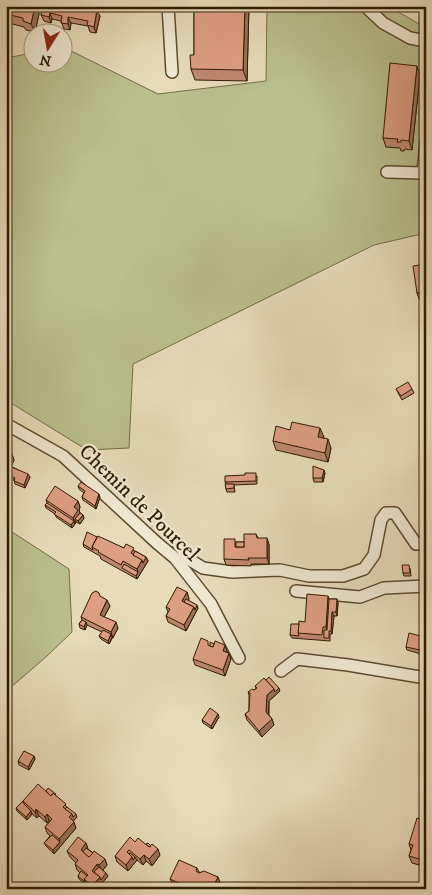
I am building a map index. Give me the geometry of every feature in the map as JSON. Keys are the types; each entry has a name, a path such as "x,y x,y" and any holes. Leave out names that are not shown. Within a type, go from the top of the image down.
{"street":[{"path":"168,6 172,72"},
{"path":"365,6 383,24 410,38 426,41"},
{"path":"387,172 423,173 426,142"},
{"name":"Chemin de Pourcel","path":"6,424 63,456 175,558 211,604 239,658"},
{"path":"178,544 190,560 203,568 232,572 280,570 309,576 343,576 364,569 374,555 381,520 386,513 395,513 416,544 426,543"},
{"path":"296,591 360,597 384,588 426,586"},
{"path":"281,672 297,660 348,665 426,678"}],"green space":[{"path":"267,6 388,6 426,28 426,233 374,245 133,364 129,448 87,450 6,400 6,58 22,55 22,72 72,72 72,51 158,94 266,81"},
{"path":"6,528 69,569 72,632 10,688 6,686"}],"building":[{"path":"6,6 35,6 31,22 26,22 23,21 23,18 6,14"},
{"path":"43,6 81,6 97,10 94,27 87,25 88,21 68,17 68,22 61,22 62,16 50,13 49,17 41,15"},
{"path":"194,6 245,6 243,70 191,69 190,55 194,55"},
{"path":"390,63 417,66 409,141 401,140 401,142 397,142 398,139 383,138"},
{"path":"426,264 426,292 417,293 413,266"},
{"path":"408,382 412,389 401,396 396,389"},
{"path":"292,422 320,428 318,437 328,439 325,453 273,441 276,426 290,430"},
{"path":"6,449 11,451 6,462"},
{"path":"9,466 28,474 24,485 14,481 15,478 6,474"},
{"path":"313,466 324,470 322,478 313,478"},
{"path":"245,473 256,473 256,481 225,482 225,476 245,475"},
{"path":"81,482 99,494 95,506 82,497 85,491 78,486"},
{"path":"225,484 234,484 234,488 226,489"},
{"path":"55,486 78,501 74,507 78,510 73,518 46,500"},
{"path":"47,503 74,521 71,525 54,514 56,512 45,505"},
{"path":"80,513 83,515 78,521 75,519"},
{"path":"87,532 97,537 92,547 93,550 83,544"},
{"path":"244,534 256,534 257,538 267,538 267,558 248,558 249,560 224,559 224,539 235,539 235,547 244,547"},
{"path":"98,536 124,548 126,544 134,548 131,553 142,560 137,569 123,561 121,565 92,547"},
{"path":"236,542 244,542 244,547 236,547"},
{"path":"135,551 146,557 143,563 142,560 133,555"},
{"path":"124,564 138,572 136,576 122,568"},
{"path":"402,565 409,565 410,573 403,573"},
{"path":"177,587 187,592 182,601 194,607 184,625 166,616 170,609 166,607"},
{"path":"96,591 107,600 100,615 116,622 111,632 81,617 92,593"},
{"path":"307,594 328,596 326,627 323,627 322,635 298,633 299,621 305,622"},
{"path":"186,599 197,605 195,610 194,607 184,602"},
{"path":"329,599 337,599 336,612 332,612 329,638 324,638 324,630 327,630"},
{"path":"82,620 86,622 84,627 79,624"},
{"path":"291,624 299,624 299,636 290,635"},
{"path":"103,630 111,634 108,641 99,636"},
{"path":"409,633 424,637 420,650 406,647"},
{"path":"201,638 208,641 208,645 213,647 215,641 225,645 223,651 229,653 223,670 193,659"},
{"path":"269,677 279,688 275,692 266,680"},
{"path":"264,678 274,689 267,695 266,712 272,719 259,731 245,714 249,711 250,693 248,692 257,688 255,686"},
{"path":"210,708 218,714 211,726 202,720"},
{"path":"24,751 34,756 28,767 18,761"},
{"path":"38,784 51,796 53,793 66,804 63,807 72,814 69,817 74,822 59,839 45,827 52,819 47,814 45,817 36,809 35,812 23,801"},
{"path":"48,788 56,794 53,793 51,796 46,791"},
{"path":"23,801 31,811 26,817 16,808"},
{"path":"67,807 76,814 73,817 65,809"},
{"path":"417,818 426,821 426,861 409,856 413,845 409,844"},
{"path":"52,835 60,842 53,850 44,843"},
{"path":"78,837 86,843 81,850 89,857 94,851 105,859 99,865 97,864 92,871 100,877 92,886 84,879 88,875 75,864 78,860 67,851"},
{"path":"130,837 135,842 138,838 149,847 152,844 158,849 149,859 144,855 140,859 129,850 127,852 132,857 126,865 115,856"},
{"path":"86,848 93,853 89,857 83,852"},
{"path":"179,860 197,868 196,871 199,873 204,871 218,877 212,889 195,889 193,885 185,886 170,879"},
{"path":"99,867 106,873 101,880 94,872"},
{"path":"81,871 87,876 84,879 85,882 78,876"}]}
